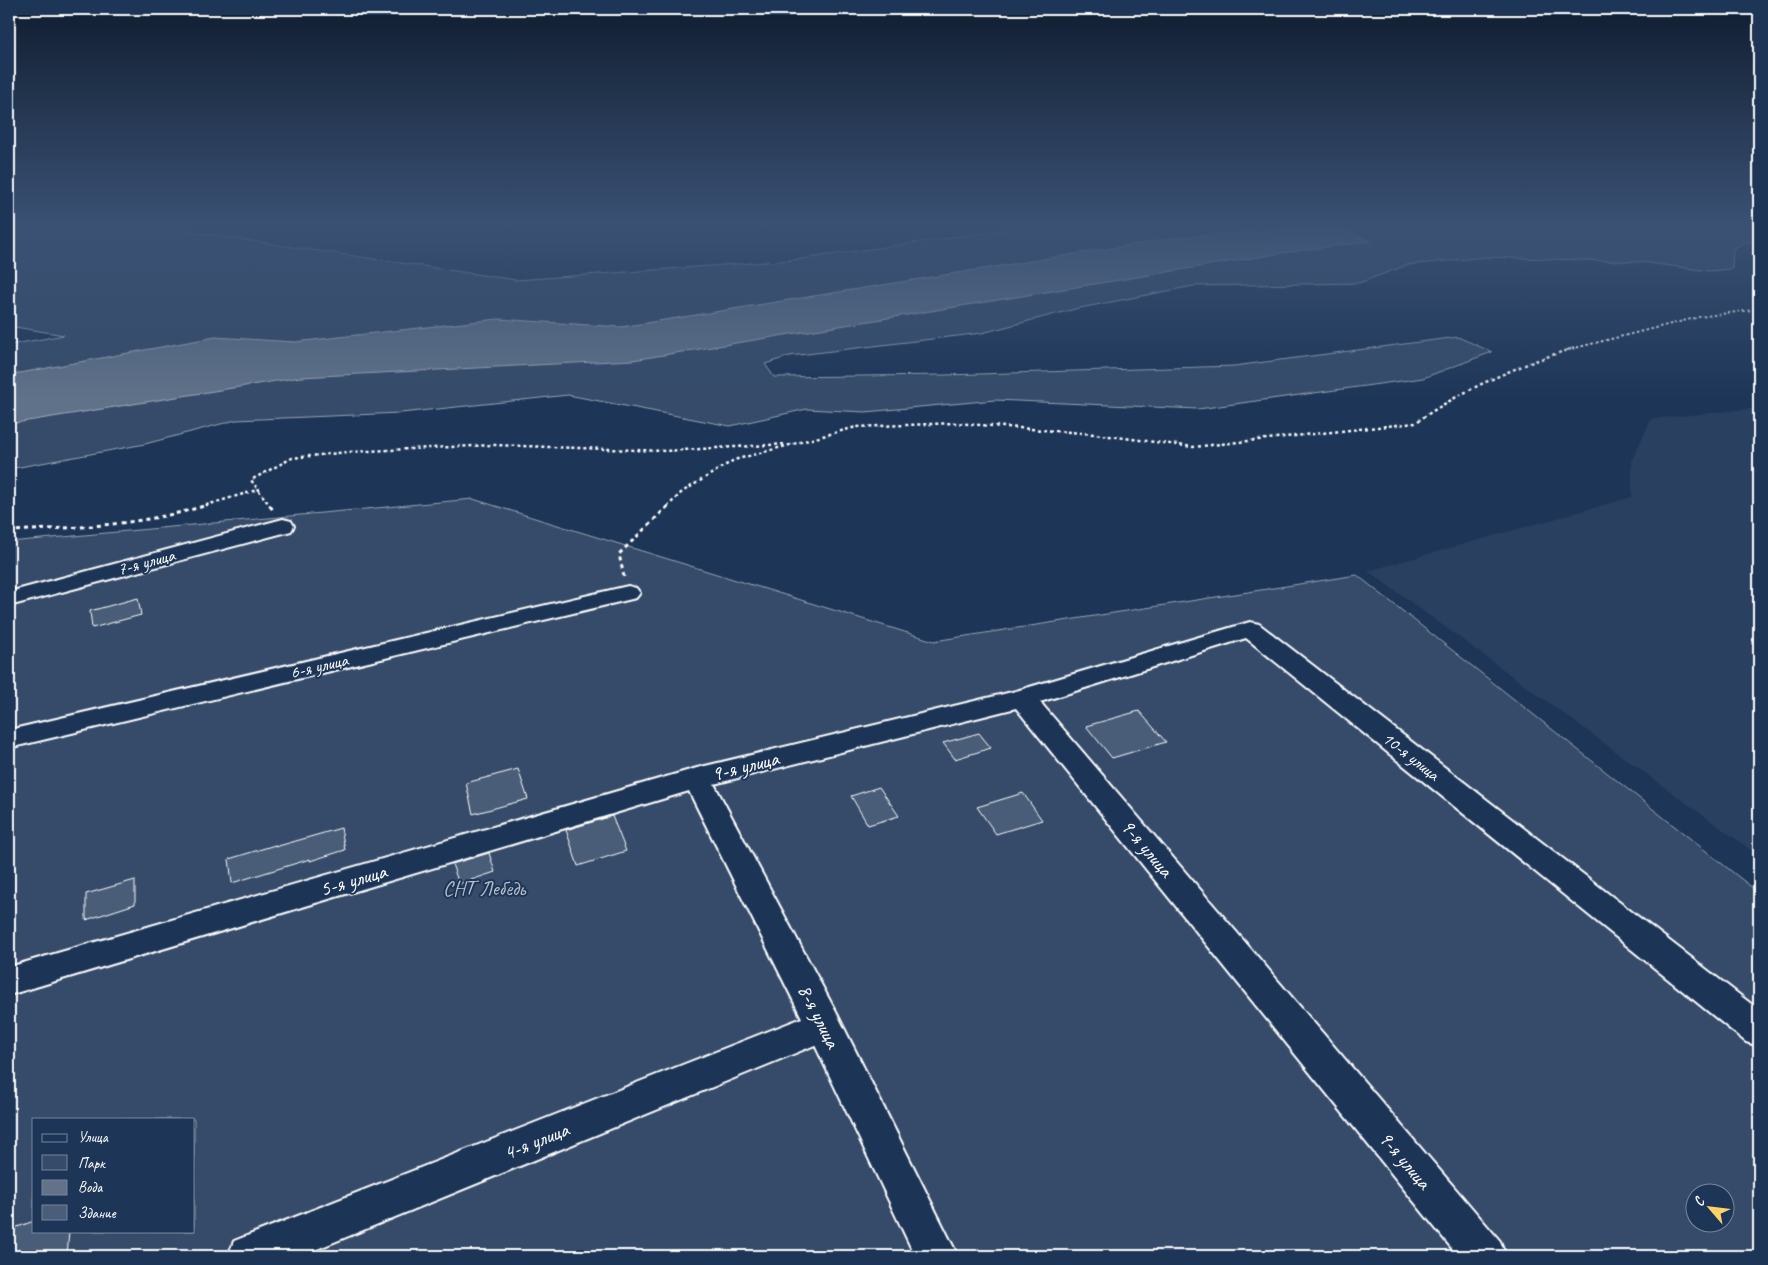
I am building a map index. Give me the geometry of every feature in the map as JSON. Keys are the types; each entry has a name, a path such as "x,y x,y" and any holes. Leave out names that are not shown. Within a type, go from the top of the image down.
{"street":[{"name":"7-я улица","path":"9,599 283,526"},
{"name":"6-я улица","path":"9,739 628,593"},
{"name":"10-я улица","path":"1022,698 1250,629 1759,1030"},
{"name":"9-я улица","path":"697,778 1022,698 1485,1256"},
{"name":"5-я улица","path":"9,981 697,778"},
{"name":"8-я улица","path":"697,778 824,1025 938,1256"},
{"name":"4-я улица","path":"249,1256 824,1025"}],"path":[{"path":"628,593 619,554 682,492 734,460 856,427 955,423 1094,434 1193,447 1415,423 1436,408 1491,380 1569,349 1699,317 1759,309"},
{"path":"283,526 260,490 251,480 292,458 348,452 493,445 665,451 796,443"},
{"path":"9,531 103,526 180,514 260,490"}],"shaded area":[{"path":"1759,408 1759,856 1368,571 1632,497 1632,460 1651,419"}],"green space":[{"path":"9,283 1357,283 1193,286 1075,309 982,333 790,356 765,364 774,377 946,375 1234,366 1458,337 1492,352 1423,378 1198,409 995,400 865,412 807,409 730,426 568,395 401,413 236,420 145,444 9,469 9,345 64,335 9,326"},
{"name":"СНТ Лебедь","path":"473,499 934,641 1357,575 1759,893 1759,1256 9,1256 9,542"}],"water":[{"path":"895,283 1101,283 633,360 301,377 9,424 9,375 215,337 295,342 498,319 621,327"}],"building":[{"path":"138,598 141,615 92,628 90,611"},
{"path":"1139,711 1166,742 1112,758 1086,726"},
{"path":"979,733 991,748 955,759 943,743"},
{"path":"518,769 528,799 473,814 466,783"},
{"path":"879,787 899,816 868,825 851,796"},
{"path":"1023,793 1042,820 996,834 977,807"},
{"path":"612,816 626,851 578,866 566,830"},
{"path":"341,828 345,850 232,883 229,859"},
{"path":"489,853 495,872 459,884 452,864"},
{"path":"135,880 135,904 86,920 86,894"},
{"path":"32,1222 32,1232 69,1232 67,1256 9,1256 9,1230"}]}
